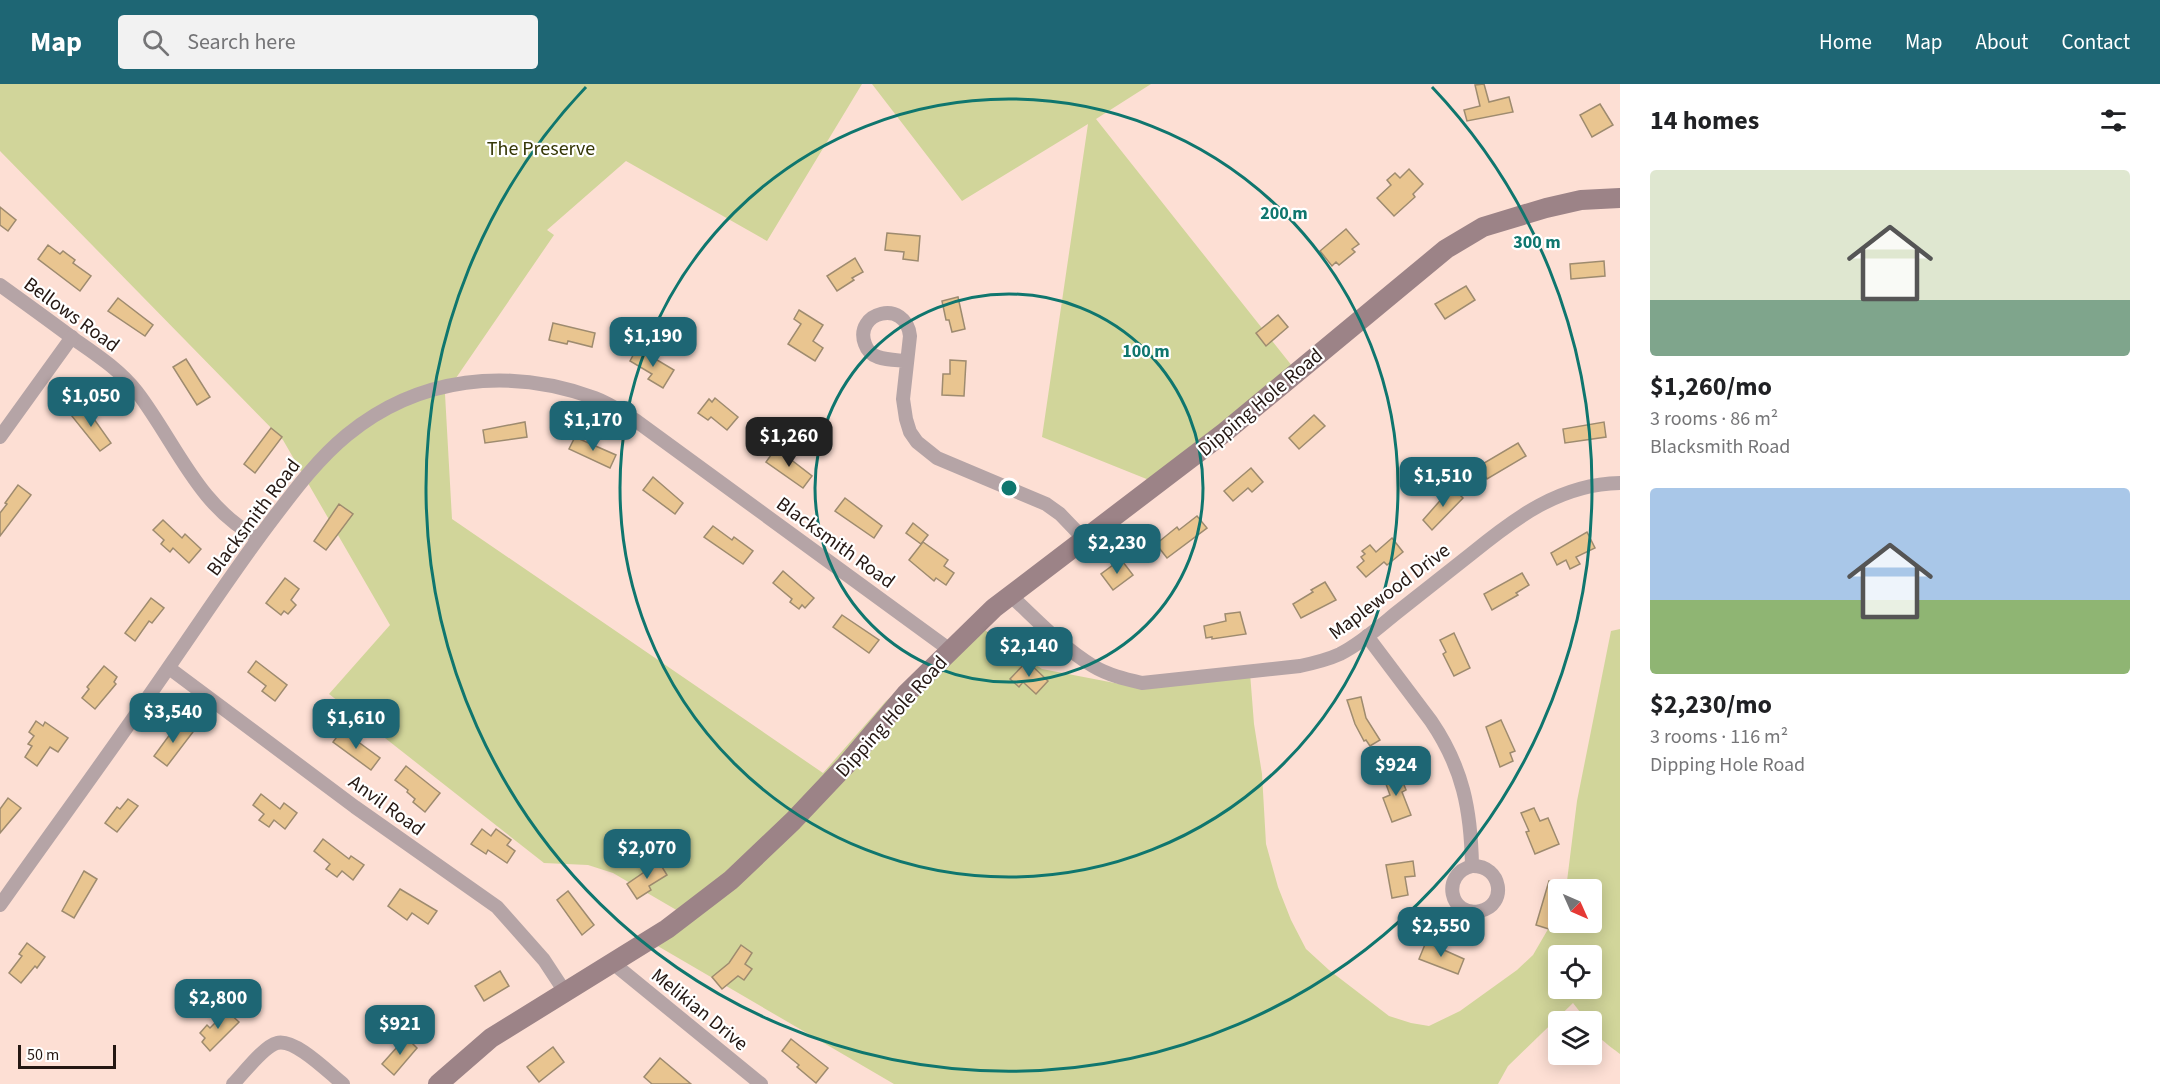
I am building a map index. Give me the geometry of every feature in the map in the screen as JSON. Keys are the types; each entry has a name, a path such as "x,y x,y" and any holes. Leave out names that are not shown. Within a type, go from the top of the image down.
{"main road":[{"name":"Dipping Hole Road","path":"438,1084 491,1038 614,964 685,916 764,850 832,780 906,694 994,608 1215,439 1446,249 1483,227 1546,208 1581,200 1620,198"}],"street":[{"name":"Bellows Road","path":"0,285 107,362 129,384 153,416 186,469 207,497 226,518 258,538"},
{"path":"0,437 72,337"},
{"path":"906,361 903,399 910,432 917,442 937,458 1046,504 1060,514 1084,539"},
{"name":"Blacksmith Road","path":"0,905 169,668 258,538 305,476 347,435 384,408 420,393 456,383 494,379 528,381 597,398 635,420 951,650"},
{"name":"Maplewood Drive","path":"1011,596 1077,654 1117,678 1142,683 1300,666 1340,653 1367,636 1530,510 1573,490 1593,485 1620,483"},
{"path":"1367,636 1431,721 1450,757 1461,784 1469,814 1472,866"},
{"name":"Anvil Road","path":"169,668 354,807 497,907 543,960 565,992"},
{"name":"Melikian Drive","path":"614,964 761,1084"},
{"path":"233,1084 266,1050 277,1043 289,1044 307,1055 343,1084"}],"green space":[{"name":"The Preserve","path":"0,84 862,84 767,241 626,161 547,230 554,235 445,394 452,519 823,773 886,701 976,624 1042,669 1120,684 1250,673 1254,724 1262,774 1266,844 1278,887 1291,920 1306,949 1329,970 1389,1016 1429,1026 1460,1011 1517,970 1533,955 1548,929 1548,933 1602,933 1602,879 1567,879 1577,801 1611,631 1620,629 1620,1054 1602,1040 1602,1011 1579,1011 1573,1003 1565,1011 1548,1011 1548,1027 1508,1066 1498,1084 894,1084 656,945 685,915 613,873 588,865 544,863 329,694 390,625 283,440 0,151"},
{"path":"872,84 1151,84 1096,119 1300,376 1154,482 1042,437 1088,124 962,201"}],"building":[{"path":"1484,84 1489,102 1509,97 1513,112 1467,121 1464,110 1480,106 1475,85"},
{"path":"1600,104 1613,125 1592,137 1580,115"},
{"path":"1409,169 1423,184 1413,194 1415,197 1394,216 1377,198 1391,185 1387,180 1395,173 1400,178"},
{"path":"0,207 16,220 8,231 0,225"},
{"path":"1346,229 1359,244 1352,249 1355,252 1339,265 1336,262 1332,266 1320,251"},
{"path":"887,233 920,236 918,261 903,259 904,252 885,250"},
{"path":"48,245 60,254 63,251 75,260 73,263 91,276 80,291 38,259"},
{"path":"855,258 863,272 837,291 827,276"},
{"path":"1604,261 1605,276 1571,279 1570,264"},
{"path":"1466,286 1475,300 1445,319 1435,304"},
{"path":"958,297 965,329 952,332 949,320 946,320 942,301"},
{"path":"118,298 153,325 145,336 108,311"},
{"path":"799,310 823,325 813,341 823,348 815,361 788,344 801,324 794,319"},
{"path":"1278,315 1288,327 1266,346 1256,333"},
{"path":"553,323 595,333 592,347 568,341 567,344 549,340"},
{"path":"637,348 674,370 663,388 648,379 652,374 630,361"},
{"path":"186,359 210,397 197,405 173,367"},
{"path":"950,360 966,361 964,396 942,395 943,374 950,374"},
{"path":"715,398 738,417 727,430 711,417 708,420 698,413 709,399 712,402"},
{"path":"84,405 111,443 100,451 71,415"},
{"path":"1314,415 1325,426 1299,449 1289,438"},
{"path":"525,422 527,437 485,443 483,430"},
{"path":"1604,422 1606,437 1565,443 1563,429"},
{"path":"271,428 282,437 255,473 244,464"},
{"path":"575,437 616,455 610,468 569,449"},
{"path":"1518,443 1526,456 1487,479 1479,466"},
{"path":"776,448 812,476 803,488 766,462"},
{"path":"1251,468 1263,482 1252,492 1248,488 1233,501 1224,491"},
{"path":"653,477 683,503 675,514 643,490"},
{"path":"18,485 31,495 0,536 0,513"},
{"path":"1452,487 1463,498 1432,530 1423,520"},
{"path":"845,498 882,526 874,538 835,511"},
{"path":"339,504 353,514 326,550 314,541"},
{"path":"1197,516 1207,528 1167,558 1156,544 1177,527 1179,530"},
{"path":"163,520 182,538 185,534 201,549 189,563 173,548 170,552 161,544 164,540 153,530"},
{"path":"913,523 928,535 921,544 906,533"},
{"path":"713,526 732,540 734,537 753,551 743,564 704,537"},
{"path":"1587,532 1595,548 1576,557 1580,564 1570,569 1566,560 1557,565 1551,553"},
{"path":"1392,538 1403,552 1387,565 1384,562 1366,577 1357,567 1364,561 1361,557 1365,554 1362,551 1370,545 1376,552"},
{"path":"923,542 948,560 944,566 954,573 946,585 936,578 934,581 909,560"},
{"path":"1123,562 1133,575 1113,590 1101,574 1113,565 1115,568"},
{"path":"783,571 814,598 805,608 802,605 799,609 790,602 792,599 773,583"},
{"path":"1522,573 1529,585 1516,593 1518,595 1492,610 1484,594"},
{"path":"285,578 299,589 291,600 296,605 288,614 284,611 281,615 266,603"},
{"path":"1325,582 1336,600 1301,618 1293,604"},
{"path":"151,598 164,608 152,623 149,621 135,641 125,633"},
{"path":"1240,612 1246,634 1206,638 1204,626 1226,621 1225,614"},
{"path":"842,615 879,640 869,653 833,627"},
{"path":"1454,633 1470,668 1454,676 1443,654 1446,652 1440,640"},
{"path":"256,661 287,685 275,701 262,691 266,686 248,672"},
{"path":"1027,661 1048,681 1036,694 1023,682 1019,687 1010,679"},
{"path":"104,666 117,677 114,682 116,684 95,709 82,698 89,689 87,687"},
{"path":"1361,697 1366,718 1380,740 1370,746 1366,740 1364,741 1355,724 1347,700"},
{"path":"1501,720 1515,751 1510,753 1513,761 1500,767 1486,727"},
{"path":"36,721 43,726 45,722 68,738 58,752 50,747 37,766 25,757 32,746 28,744 34,736 29,732"},
{"path":"179,722 193,732 167,766 154,756"},
{"path":"342,730 380,758 371,770 333,742"},
{"path":"406,766 440,793 425,812 413,802 415,799 407,792 408,790 395,780"},
{"path":"1398,770 1406,790 1402,792 1411,815 1392,822 1383,798 1390,795 1383,776"},
{"path":"261,794 280,809 284,803 297,813 285,829 274,820 269,827 259,820 264,814 253,805"},
{"path":"8,798 21,808 0,833 0,809"},
{"path":"128,799 138,806 117,832 105,823 117,807 120,809"},
{"path":"1534,808 1540,821 1548,818 1559,844 1535,854 1521,813"},
{"path":"482,829 491,836 496,829 511,840 507,845 515,851 507,863 488,850 486,854 471,844"},
{"path":"323,839 349,859 351,856 364,865 353,880 342,871 337,877 326,869 330,864 314,851"},
{"path":"1413,861 1415,876 1405,877 1408,895 1392,898 1386,865"},
{"path":"659,862 667,875 649,886 651,890 637,899 627,884"},
{"path":"84,871 97,879 74,918 62,911"},
{"path":"1548,884 1548,929 1536,925"},
{"path":"400,889 437,911 428,924 412,913 407,920 388,906"},
{"path":"568,891 594,925 582,935 557,900"},
{"path":"1426,942 1464,959 1458,974 1419,959"},
{"path":"27,943 45,957 21,983 9,973 22,956 19,954"},
{"path":"741,945 752,953 745,964 752,969 744,980 738,976 722,989 712,977 729,963"},
{"path":"500,971 509,986 484,1001 475,986"},
{"path":"227,1011 239,1022 210,1051 202,1042 205,1038 200,1033 207,1025 210,1028"},
{"path":"406,1037 417,1048 394,1075 382,1064"},
{"path":"791,1039 828,1068 816,1083 782,1051"},
{"path":"553,1047 564,1062 539,1082 527,1067"},
{"path":"660,1058 691,1084 652,1084 644,1077"}]}
